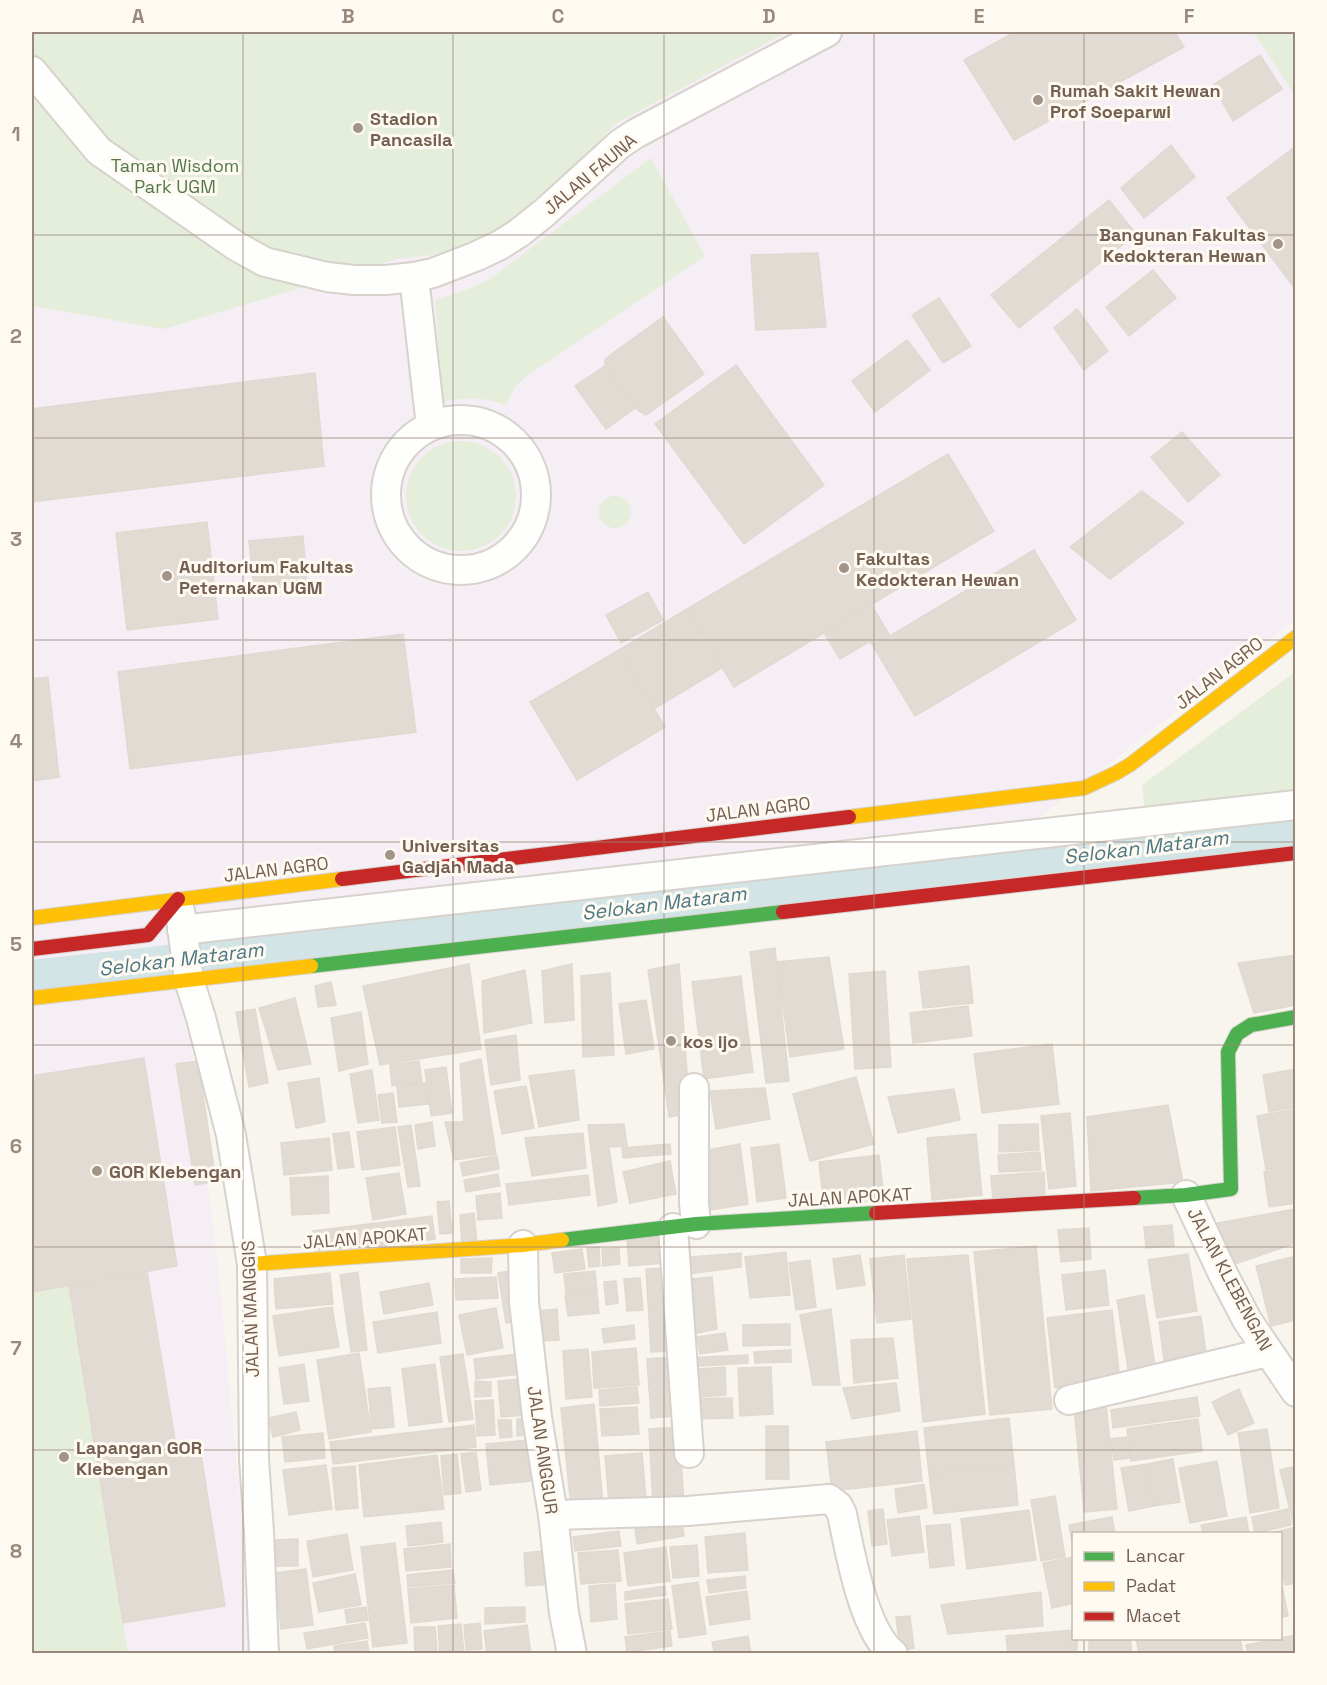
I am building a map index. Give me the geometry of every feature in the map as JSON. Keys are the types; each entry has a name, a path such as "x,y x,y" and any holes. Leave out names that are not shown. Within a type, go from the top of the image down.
{"street":[{"name":"JALAN FAUNA","path":"32,71 99,151 236,246 265,262 327,277 386,280 414,277 453,266 500,245 544,213 620,144 635,134 826,32"},
{"path":"414,277 430,426"},
{"path":"470,420 496,428 516,443 530,466 536,491 533,517 522,538 506,555 485,566 462,570 438,567 417,556 400,540 389,519 385,496 389,473 400,450 430,426 444,421 470,420"},
{"name":"JALAN AGRO","path":"32,918 1084,788 1131,764 1296,637"},
{"path":"183,935 1296,806"},
{"path":"32,998 188,976 1296,853"},
{"path":"32,949 148,935 178,899"},
{"name":"JALAN MANGGIS","path":"178,899 188,976 231,1135 252,1264 254,1459 264,1653"},
{"name":"JALAN APOKAT","path":"252,1264 523,1245 685,1226 1186,1195 1231,1190 1228,1052 1237,1034 1251,1025 1296,1017"},
{"path":"689,1453 685,1226 694,1203 694,1088"},
{"name":"JALAN KLEBENGAN","path":"1186,1195 1247,1320 1296,1392"},
{"name":"JALAN ANGGUR","path":"523,1245 524,1302 534,1394 553,1515 564,1613 572,1653"},
{"path":"1069,1400 1268,1352"},
{"path":"553,1515 688,1511 829,1499 838,1506 842,1514 855,1574 868,1614 884,1646 892,1653"}],"shaded area":[{"name":"Universitas Gadjah Mada","path":"32,32 1295,32 1295,620 1036,820 177,923 220,1285 254,1653 32,1654"}],"green space":[{"name":"Taman Wisdom Park UGM","path":"32,32 787,32 617,123 529,208 501,229 472,245 432,255 397,259 164,329 32,306"},
{"path":"1295,32 1295,95 1254,33"},
{"path":"651,158 705,256 528,375 515,387 506,405 474,399 443,402 435,300 490,279"},
{"path":"461,441 482,445 500,457 512,475 516,496 512,517 500,535 482,547 461,551 440,547 422,535 410,517 406,496 410,475 422,457 440,445"},
{"path":"615,496 626,501 631,512 626,523 615,528 604,523 599,512 604,501"},
{"path":"1295,672 1295,794 1145,813 1142,785"},
{"name":"Lapangan GOR Klebengan","path":"69,1285 128,1653 32,1654 32,1292"}],"building":[{"name":"Rumah Sakit Hewan Prof Soeparwi","path":"1015,32 1175,32 1184,47 1014,140 964,60"},
{"path":"1260,55 1282,89 1233,121 1213,85"},
{"path":"1171,145 1195,177 1144,218 1121,188"},
{"name":"Bangunan Fakultas Kedokteran Hewan","path":"1296,146 1296,290 1227,198"},
{"path":"1109,200 1136,234 1019,328 991,295"},
{"path":"818,253 826,327 756,330 751,255"},
{"path":"1153,270 1176,298 1129,336 1106,307"},
{"path":"939,298 971,346 943,363 912,315"},
{"path":"1077,309 1108,351 1084,370 1054,328"},
{"path":"663,317 704,374 646,415 635,408 605,366 605,359"},
{"path":"907,340 930,370 875,412 852,381"},
{"path":"736,365 824,485 744,544 655,424"},
{"path":"605,366 635,408 606,429 575,386"},
{"path":"315,373 324,466 32,502 32,409"},
{"path":"1182,432 1220,475 1188,502 1151,457"},
{"name":"Fakultas Kedokteran Hewan","path":"948,454 994,531 734,687 687,609"},
{"path":"1142,491 1184,523 1110,579 1070,547"},
{"name":"Auditorium Fakultas Peternakan UGM","path":"207,522 218,619 127,630 116,533"},
{"path":"303,536 307,585 254,589 249,541"},
{"name":"Fakultas Kedokteran Hewan","path":"1034,550 1076,620 915,716 873,646"},
{"path":"648,592 663,620 621,643 606,615"},
{"path":"871,604 890,636 873,646 870,641 840,659 824,633"},
{"path":"687,609 722,668 654,709 619,650"},
{"path":"403,634 416,732 130,769 118,672"},
{"path":"619,650 665,727 577,780 530,702"},
{"path":"48,677 59,777 32,781 32,679"},
{"path":"775,948 789,1081 766,1083 750,952"},
{"path":"1296,955 1296,1005 1254,1013 1238,963"},
{"path":"829,957 844,1049 790,1057 777,962"},
{"path":"469,964 481,1049 380,1065 363,986"},
{"path":"572,964 574,1020 545,1023 542,971"},
{"name":"kos ijo","path":"679,964 690,1113 669,1117 648,970"},
{"path":"969,966 973,1003 923,1008 919,972"},
{"path":"525,970 532,1023 484,1033 482,981"},
{"path":"885,971 891,1067 855,1069 849,974"},
{"path":"610,973 614,1055 583,1057 581,976"},
{"path":"741,976 753,1072 704,1079 692,982"},
{"path":"331,982 336,1005 318,1007 315,986"},
{"path":"295,998 311,1064 278,1070 259,1008"},
{"path":"646,1000 654,1049 626,1054 619,1004"},
{"path":"968,1006 972,1036 913,1043 910,1013"},
{"path":"255,1009 268,1083 249,1087 236,1012"},
{"path":"361,1012 368,1064 339,1071 331,1018"},
{"path":"516,1035 520,1080 491,1085 485,1040"},
{"path":"1052,1044 1059,1104 982,1113 974,1054"},
{"name":"GOR Klebengan","path":"144,1058 177,1266 32,1292 32,1076"},
{"path":"481,1059 496,1154 454,1160 445,1122 464,1122 460,1064"},
{"path":"198,1061 216,1181 195,1185 176,1064"},
{"path":"419,1061 422,1082 392,1086 390,1065"},
{"path":"446,1067 452,1113 431,1116 425,1070"},
{"path":"1296,1069 1296,1107 1269,1112 1263,1075"},
{"path":"372,1070 379,1120 358,1123 350,1074"},
{"path":"574,1070 579,1120 539,1127 529,1076"},
{"path":"856,1077 874,1144 810,1161 793,1094"},
{"path":"319,1078 325,1122 296,1128 288,1083"},
{"path":"425,1083 428,1104 399,1107 397,1087"},
{"path":"526,1086 534,1128 502,1134 494,1091"},
{"path":"765,1088 770,1119 716,1129 710,1091"},
{"path":"954,1089 960,1120 898,1133 888,1097"},
{"path":"393,1093 397,1122 382,1123 378,1095"},
{"path":"1168,1105 1183,1182 1091,1191 1087,1117"},
{"path":"1296,1109 1296,1165 1266,1170 1257,1116"},
{"path":"1070,1113 1076,1186 1049,1189 1041,1116"},
{"path":"432,1122 435,1146 418,1149 415,1125"},
{"path":"624,1124 627,1146 609,1147 617,1202 598,1206 588,1125"},
{"path":"1038,1124 1039,1150 999,1152 999,1125"},
{"path":"411,1125 420,1186 408,1187 398,1127"},
{"path":"395,1127 400,1165 362,1170 357,1132"},
{"path":"349,1132 354,1167 338,1169 333,1134"},
{"path":"583,1133 586,1168 532,1176 525,1138"},
{"path":"976,1134 982,1195 932,1200 927,1138"},
{"path":"329,1138 332,1170 284,1175 281,1143"},
{"path":"670,1144 671,1154 623,1158 622,1148"},
{"path":"740,1144 748,1204 710,1210 702,1151"},
{"path":"779,1144 786,1198 757,1202 751,1148"},
{"path":"1040,1152 1041,1170 999,1172 998,1155"},
{"path":"879,1155 884,1199 824,1206 819,1162"},
{"path":"497,1156 499,1169 463,1176 460,1163"},
{"path":"670,1161 676,1194 630,1203 623,1172"},
{"path":"1296,1167 1296,1203 1269,1207 1264,1172"},
{"path":"1044,1172 1045,1196 993,1200 991,1176"},
{"path":"399,1173 406,1214 373,1220 366,1178"},
{"path":"498,1174 500,1186 466,1192 464,1180"},
{"path":"588,1175 590,1195 509,1205 506,1184"},
{"path":"328,1176 329,1213 292,1215 290,1178"},
{"path":"500,1193 502,1218 478,1220 476,1196"},
{"path":"449,1201 452,1233 440,1234 437,1202"},
{"path":"1296,1209 1296,1243 1226,1267 1206,1225"},
{"path":"474,1213 477,1244 462,1245 460,1215"},
{"path":"432,1216 435,1239 316,1254 313,1231"},
{"path":"1172,1225 1174,1246 1146,1248 1144,1227"},
{"path":"1089,1228 1091,1259 1061,1262 1058,1230"},
{"path":"665,1236 665,1263 629,1266 627,1239"},
{"path":"1036,1246 1052,1409 990,1415 974,1252"},
{"path":"599,1247 600,1266 589,1267 587,1248"},
{"path":"619,1248 620,1264 603,1266 602,1249"},
{"path":"582,1249 585,1269 555,1273 552,1253"},
{"path":"786,1252 790,1295 750,1298 745,1257"},
{"path":"741,1253 741,1267 681,1275 678,1258"},
{"path":"1188,1254 1197,1311 1157,1318 1148,1260"},
{"path":"860,1255 865,1285 837,1289 833,1259"},
{"path":"904,1255 911,1319 877,1323 870,1259"},
{"path":"968,1255 985,1414 923,1422 907,1259"},
{"path":"1296,1256 1296,1320 1271,1326 1256,1266"},
{"path":"492,1258 491,1273 461,1273 461,1259"},
{"path":"810,1260 816,1307 796,1310 789,1263"},
{"path":"668,1268 673,1351 651,1352 646,1269"},
{"path":"515,1270 522,1320 506,1323 498,1273"},
{"path":"1105,1270 1109,1305 1066,1310 1062,1275"},
{"path":"595,1271 597,1291 566,1294 564,1274"},
{"path":"147,1272 177,1452 200,1448 225,1606 123,1623 69,1285"},
{"path":"358,1272 367,1350 351,1352 340,1275"},
{"path":"330,1273 333,1304 276,1309 274,1279"},
{"path":"496,1277 498,1298 456,1300 455,1279"},
{"path":"712,1277 717,1329 683,1336 680,1280"},
{"path":"640,1278 643,1310 627,1311 624,1279"},
{"path":"616,1281 618,1303 606,1305 604,1282"},
{"path":"429,1283 433,1305 384,1314 380,1292"},
{"path":"597,1292 599,1313 568,1316 565,1296"},
{"path":"1144,1295 1156,1371 1129,1375 1117,1300"},
{"path":"332,1307 339,1347 279,1356 273,1316"},
{"path":"496,1308 503,1348 467,1355 459,1315"},
{"path":"557,1309 559,1340 537,1341 536,1311"},
{"path":"831,1309 840,1385 813,1385 800,1315"},
{"path":"1112,1310 1120,1380 1055,1388 1047,1318"},
{"path":"437,1312 441,1343 378,1353 373,1322"},
{"path":"1201,1316 1207,1361 1165,1368 1159,1322"},
{"path":"790,1324 790,1345 743,1346 743,1325"},
{"path":"634,1325 635,1339 604,1343 602,1329"},
{"path":"725,1333 728,1350 700,1354 697,1337"},
{"path":"893,1338 898,1378 854,1383 851,1340"},
{"path":"636,1348 639,1385 594,1388 592,1352"},
{"path":"588,1349 592,1397 566,1399 563,1351"},
{"path":"791,1350 791,1362 755,1363 754,1352"},
{"path":"359,1353 371,1432 329,1439 317,1360"},
{"path":"463,1354 473,1419 449,1422 440,1357"},
{"path":"518,1354 521,1374 476,1379 474,1359"},
{"path":"748,1355 748,1363 684,1367 683,1358"},
{"path":"672,1357 676,1416 651,1418 647,1359"},
{"path":"304,1364 309,1401 284,1404 279,1368"},
{"path":"435,1364 442,1422 409,1426 402,1369"},
{"path":"725,1367 726,1395 688,1398 686,1370"},
{"path":"771,1367 773,1414 740,1416 738,1368"},
{"path":"522,1379 525,1415 501,1417 498,1381"},
{"path":"475,1381 491,1382 491,1396 475,1397"},
{"path":"896,1383 900,1411 852,1419 843,1388"},
{"path":"390,1387 394,1427 372,1429 368,1389"},
{"path":"637,1387 639,1403 600,1406 599,1390"},
{"path":"1239,1389 1254,1423 1228,1435 1212,1402"},
{"path":"1197,1397 1200,1416 1113,1428 1111,1410"},
{"path":"732,1398 733,1418 689,1419 688,1399"},
{"path":"493,1400 495,1435 477,1436 475,1401"},
{"path":"594,1404 603,1504 571,1507 561,1408"},
{"path":"1106,1404 1117,1509 1084,1512 1074,1407"},
{"path":"637,1407 639,1434 602,1436 600,1409"},
{"path":"296,1412 300,1430 273,1437 268,1418"},
{"path":"1009,1418 1014,1464 929,1474 924,1428"},
{"path":"517,1419 527,1419 527,1435 517,1436"},
{"path":"1198,1419 1202,1451 1131,1461 1127,1429"},
{"path":"498,1420 511,1420 512,1437 500,1438"},
{"path":"474,1425 476,1447 333,1464 330,1442"},
{"path":"766,1426 788,1426 789,1479 766,1479"},
{"path":"679,1427 684,1504 653,1506 649,1429"},
{"path":"1267,1429 1279,1508 1250,1513 1238,1433"},
{"path":"917,1431 922,1481 832,1491 826,1442"},
{"path":"323,1433 325,1458 285,1462 282,1437"},
{"path":"1126,1437 1130,1458 1114,1460 1111,1439"},
{"path":"528,1440 531,1481 490,1485 486,1444"},
{"path":"476,1452 481,1490 466,1492 461,1454"},
{"path":"642,1453 646,1499 609,1502 605,1456"},
{"path":"457,1454 461,1493 444,1495 441,1456"},
{"path":"437,1455 444,1509 364,1517 359,1465"},
{"path":"1173,1459 1180,1502 1154,1506 1147,1464"},
{"path":"1217,1461 1227,1516 1190,1523 1179,1468"},
{"path":"1014,1464 1018,1505 934,1514 929,1474"},
{"path":"1147,1464 1154,1506 1129,1511 1121,1468"},
{"path":"326,1465 332,1509 289,1515 283,1470"},
{"path":"355,1466 358,1508 336,1510 332,1468"},
{"path":"1296,1466 1296,1526 1294,1526 1280,1470"},
{"path":"924,1484 927,1508 898,1513 895,1489"},
{"path":"1055,1496 1065,1557 1041,1561 1031,1500"},
{"path":"883,1509 887,1544 872,1546 868,1511"},
{"path":"1288,1509 1291,1525 1255,1532 1252,1517"},
{"path":"1029,1510 1036,1560 967,1569 961,1519"},
{"path":"919,1516 924,1552 892,1556 887,1520"},
{"path":"1112,1517 1115,1532 1072,1532 1072,1541 1069,1525"},
{"path":"1246,1517 1249,1532 1203,1532 1201,1525"},
{"path":"441,1522 443,1542 408,1546 406,1526"},
{"path":"682,1522 684,1536 637,1544 635,1529"},
{"path":"950,1524 954,1565 930,1568 926,1526"},
{"path":"1296,1527 1296,1560 1282,1563 1282,1532 1275,1532"},
{"path":"619,1531 621,1546 575,1551 573,1537"},
{"path":"745,1533 748,1570 708,1573 705,1537"},
{"path":"347,1534 353,1570 313,1577 307,1541"},
{"path":"298,1539 298,1566 275,1566 275,1540"},
{"path":"395,1543 407,1643 373,1647 361,1547"},
{"path":"450,1544 451,1567 406,1571 404,1549"},
{"path":"697,1545 699,1576 673,1578 670,1547"},
{"path":"666,1547 670,1581 628,1586 624,1553"},
{"path":"553,1550 555,1584 526,1586 524,1553"},
{"path":"618,1550 621,1581 581,1584 578,1553"},
{"path":"1072,1557 1072,1603 1052,1608 1043,1563"},
{"path":"1296,1561 1296,1583 1285,1585 1282,1564"},
{"path":"306,1569 313,1625 281,1629 275,1573"},
{"path":"453,1570 455,1583 408,1587 407,1575"},
{"path":"355,1574 361,1605 319,1612 313,1583"},
{"path":"745,1576 746,1588 709,1593 707,1580"},
{"path":"698,1582 706,1634 679,1638 672,1586"},
{"path":"615,1584 617,1619 591,1622 589,1586"},
{"path":"454,1585 457,1618 411,1623 408,1589"},
{"path":"1282,1585 1288,1616 1282,1617"},
{"path":"665,1586 666,1595 625,1600 625,1592"},
{"path":"747,1591 750,1619 710,1625 706,1597"},
{"path":"1041,1592 1043,1626 948,1634 941,1605"},
{"path":"668,1599 672,1629 628,1634 625,1604"},
{"path":"366,1607 368,1620 347,1623 345,1610"},
{"path":"525,1607 525,1622 485,1624 485,1608"},
{"path":"910,1616 914,1648 900,1650 896,1617"},
{"path":"365,1623 368,1638 307,1649 304,1633"},
{"path":"480,1623 482,1649 466,1650 464,1625"},
{"path":"461,1624 464,1654 440,1654 438,1626"},
{"path":"527,1625 531,1654 487,1654 484,1631"},
{"path":"414,1627 435,1627 437,1652 415,1653"},
{"path":"1072,1630 1072,1640 1078,1640 1076,1654 1008,1654 1006,1636"},
{"path":"670,1631 672,1646 627,1652 625,1637"},
{"path":"1296,1635 1296,1654 1248,1654 1246,1645 1282,1640 1282,1638"},
{"path":"748,1636 751,1654 715,1654 712,1642"},
{"path":"1089,1640 1130,1640 1132,1654 1089,1654"},
{"path":"1136,1640 1240,1640 1243,1654 1139,1654"},
{"path":"367,1641 369,1654 335,1654 334,1646"}],"waterway":[{"name":"Selokan Mataram","path":"32,976 1296,830"}],"traffic: fast":[{"path":"311,966 783,912"},
{"path":"1134,1198 1186,1195 1231,1189 1228,1052 1237,1034 1251,1025 1296,1017"},
{"path":"562,1240 696,1224 876,1213"}],"traffic: slow":[{"path":"849,817 1084,788 1131,764 1296,637"},
{"path":"32,918 342,879"},
{"path":"32,998 311,966"},
{"path":"252,1264 523,1245 562,1240"}],"traffic: jam":[{"path":"342,879 849,817"},
{"path":"783,912 1296,853"},
{"path":"32,949 148,935 178,899"},
{"path":"876,1213 1134,1198"}],"place":[{"name":"Rumah Sakit Hewan Prof Soeparwi","path":"1038,100"},
{"name":"Stadion Pancasila","path":"358,128"},
{"name":"Bangunan Fakultas Kedokteran Hewan","path":"1278,244"},
{"name":"Fakultas Kedokteran Hewan","path":"844,568"},
{"name":"Auditorium Fakultas Peternakan UGM","path":"167,576"},
{"name":"Universitas Gadjah Mada","path":"390,855"},
{"name":"kos ijo","path":"671,1041"},
{"name":"GOR Klebengan","path":"97,1171"},
{"name":"Lapangan GOR Klebengan","path":"64,1457"}]}
